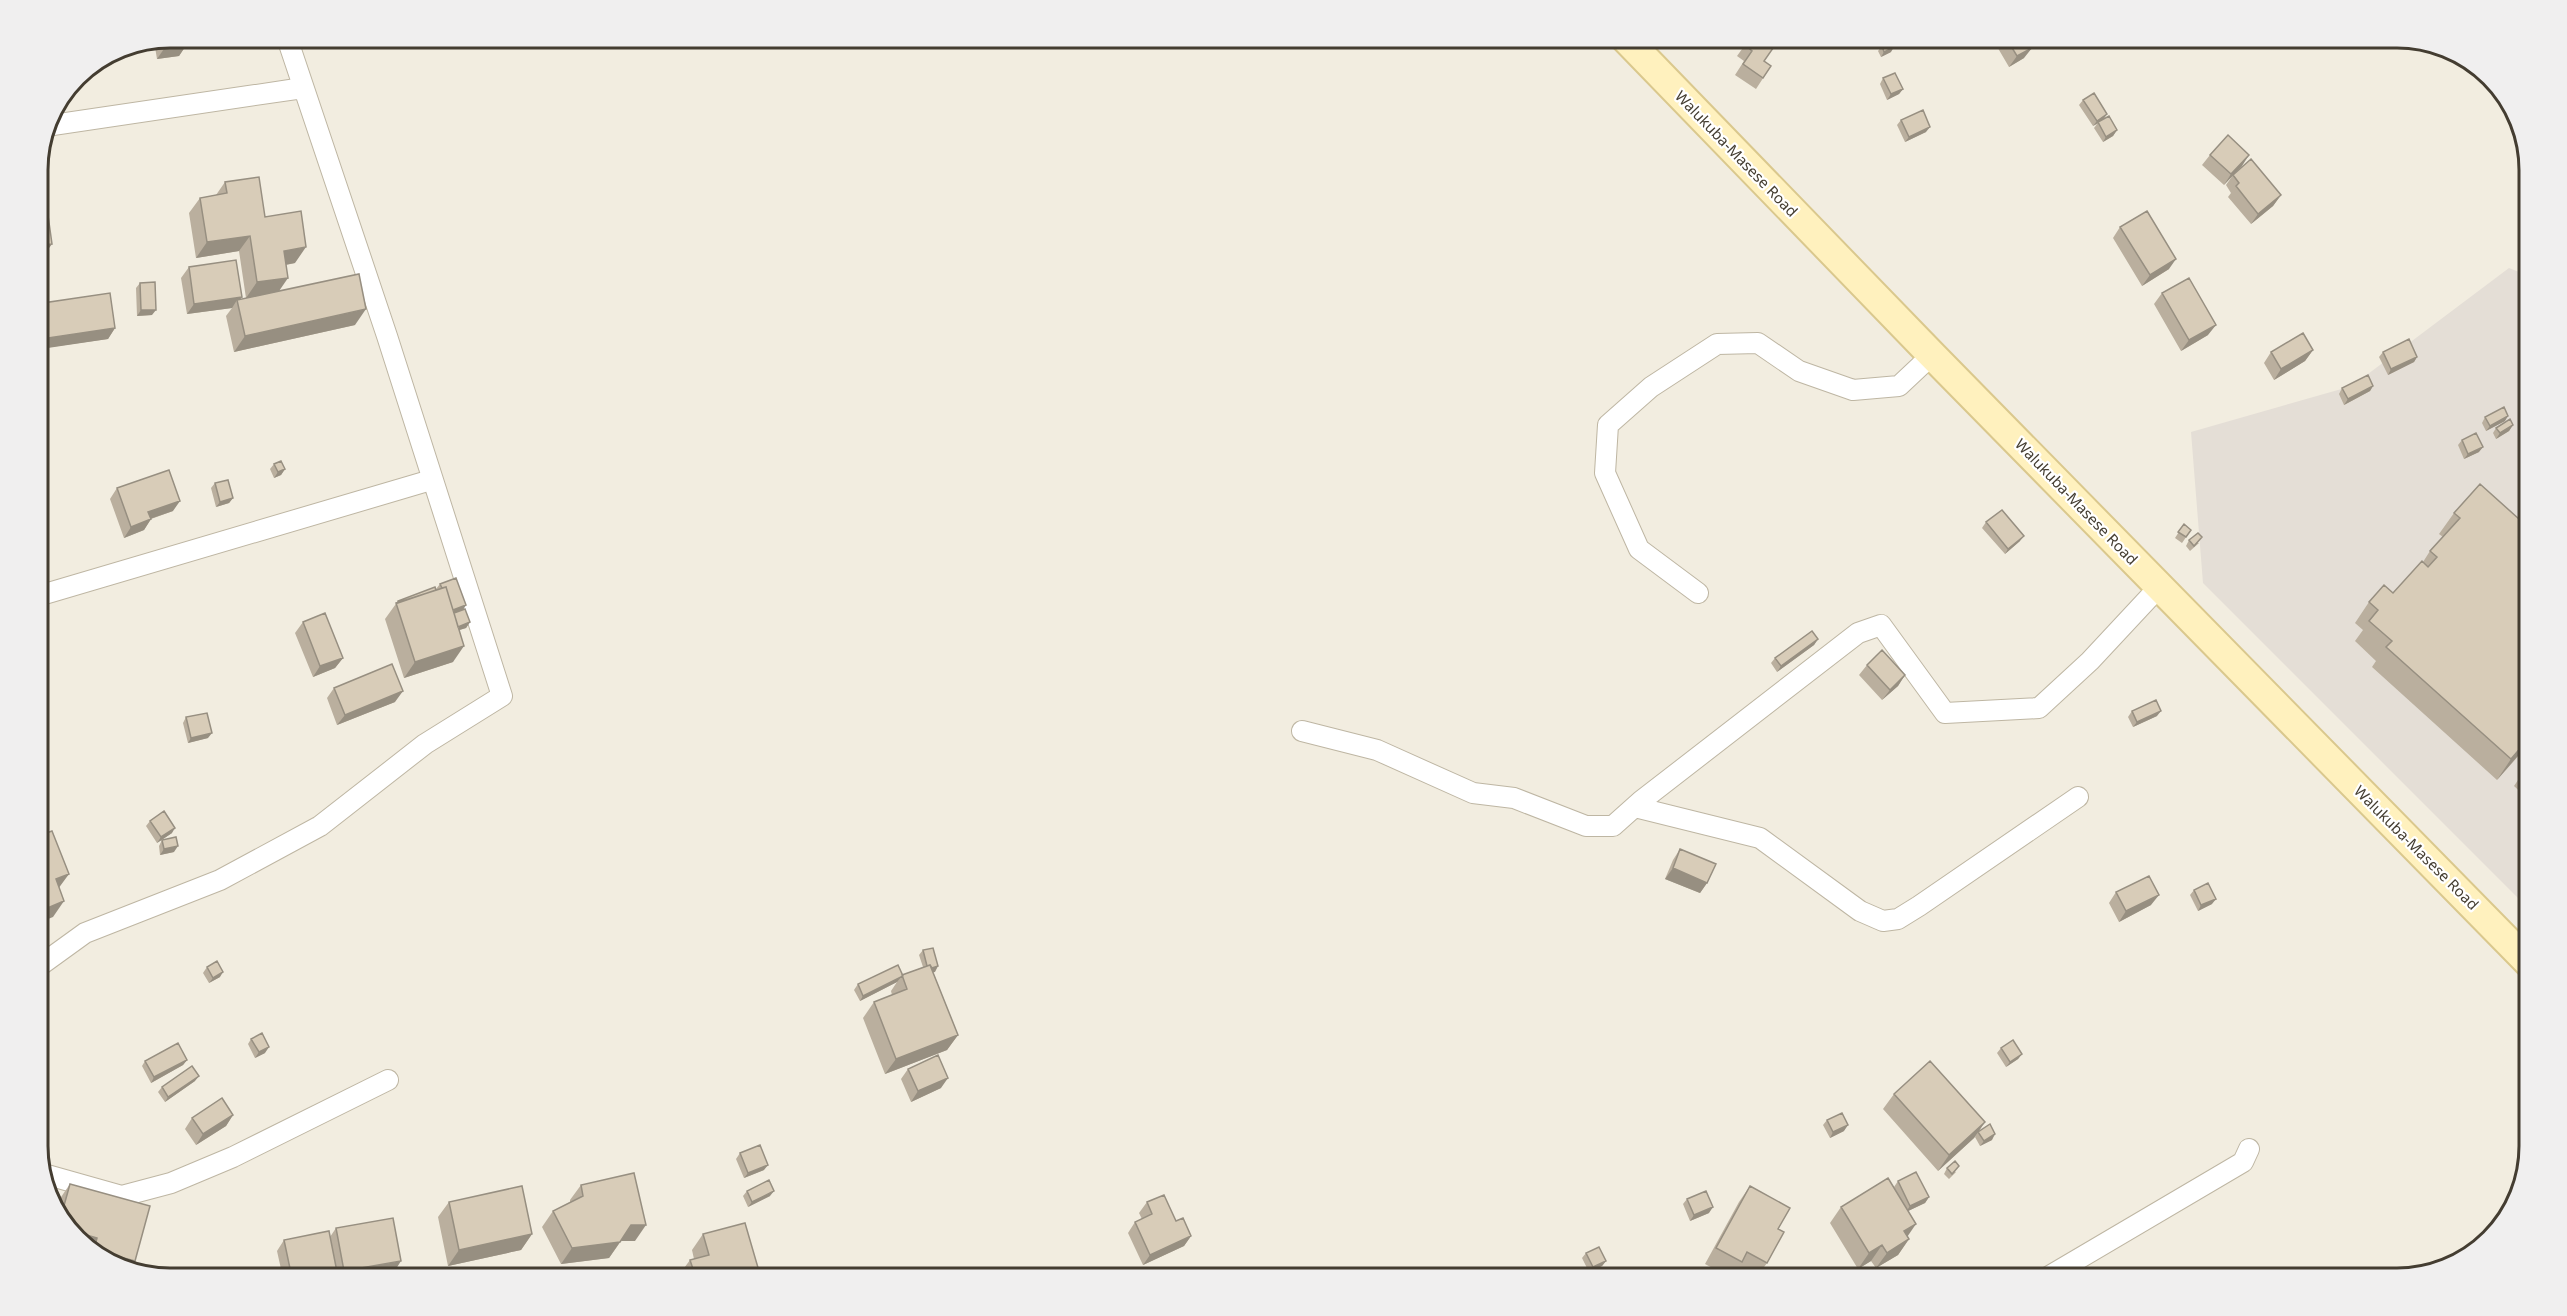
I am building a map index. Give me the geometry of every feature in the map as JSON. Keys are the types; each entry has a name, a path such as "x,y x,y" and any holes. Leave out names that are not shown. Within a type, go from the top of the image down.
{"street":[{"path":"48,960 84,933 220,880 320,826 425,744 502,696 431,480 387,336 290,48"},
{"name":"Walukuba-Masese Road","path":"1635,48 1932,355 2519,953"},
{"path":"57,124 303,88"},
{"path":"1698,593 1639,549 1605,473 1608,425 1650,387 1717,344 1758,343 1799,371 1853,390 1899,386 1932,355"},
{"path":"48,593 431,480"},
{"path":"1302,731 1377,750 1473,793 1514,798 1586,826 1613,825 1858,633 1881,625 1945,713 2039,708 2090,661 2159,587"},
{"path":"1635,807 1760,838 1860,911 1883,921 1898,919 1919,906 2078,797"},
{"path":"52,1176 122,1196 171,1183 233,1157 388,1080"},
{"path":"2063,1268 2243,1162 2249,1149"}],"shaded area":[{"path":"2509,268 2519,272 2519,899 2203,583 2191,432 2352,386"}],"building":[{"path":"1748,48 1773,48 1764,61 1771,66 1763,78 1743,64 1752,51"},
{"path":"2012,48 2032,48 2017,56"},
{"path":"1895,73 1903,89 1891,94 1883,78"},
{"path":"2094,93 2107,114 2097,121 2083,100"},
{"path":"1923,110 1930,127 1909,137 1901,120"},
{"path":"2109,116 2117,130 2106,137 2098,122"},
{"path":"2228,135 2249,155 2231,174 2210,155"},
{"path":"2251,159 2281,195 2258,214 2236,186 2239,183 2233,175"},
{"path":"259,177 265,217 301,211 306,247 284,251 288,278 257,282 250,236 207,242 200,198 227,193 225,182"},
{"path":"2147,211 2176,259 2150,275 2120,227"},
{"path":"48,215 52,244 48,244"},
{"path":"236,260 242,297 194,304 189,267"},
{"path":"359,274 366,309 245,336 237,300"},
{"path":"2189,278 2216,325 2189,340 2162,293"},
{"path":"155,282 156,310 141,310 140,283"},
{"path":"110,293 115,328 48,338 48,302"},
{"path":"2303,333 2313,350 2281,369 2271,352"},
{"path":"2409,339 2417,357 2391,369 2383,352"},
{"path":"2368,375 2373,386 2348,399 2342,388"},
{"path":"2504,407 2508,416 2490,426 2485,417"},
{"path":"2510,419 2513,425 2500,433 2496,428"},
{"path":"2476,433 2483,447 2468,454 2462,440"},
{"path":"281,461 285,469 278,472 274,464"},
{"path":"169,470 180,501 148,512 151,519 131,527 117,488"},
{"path":"228,480 233,498 220,502 215,483"},
{"path":"2480,484 2519,519 2519,750 2511,759 2386,647 2392,641 2369,621 2378,610 2369,602 2384,585 2393,593 2422,561 2428,567 2437,557 2430,551 2460,518 2454,513"},
{"path":"2002,510 2024,536 2008,549 1986,522"},
{"path":"2184,524 2191,530 2186,537 2178,532"},
{"path":"2198,533 2202,537 2194,546 2189,540"},
{"path":"456,578 466,605 453,610 446,587 442,588 440,584"},
{"path":"435,587 436,590 398,603 398,601"},
{"path":"446,587 464,646 415,662 396,603"},
{"path":"465,609 470,622 458,627 454,613"},
{"path":"325,613 343,658 320,666 303,622"},
{"path":"1812,631 1818,639 1781,666 1775,658"},
{"path":"1882,650 1905,675 1890,690 1867,665"},
{"path":"392,664 403,691 345,715 334,688"},
{"path":"2156,700 2161,711 2137,722 2132,711"},
{"path":"207,713 212,733 191,738 186,717"},
{"path":"164,811 175,828 161,837 150,821"},
{"path":"52,831 69,874 56,879 64,901 48,908 48,832"},
{"path":"176,837 178,846 164,849 162,840"},
{"path":"1680,849 1716,864 1707,883 1673,868"},
{"path":"2149,876 2159,895 2126,911 2116,892"},
{"path":"2208,883 2216,899 2201,905 2194,890"},
{"path":"933,948 938,966 932,968 930,965 927,966 923,950"},
{"path":"217,961 223,972 213,978 207,967"},
{"path":"898,965 903,976 863,996 858,984"},
{"path":"930,965 958,1035 896,1059 874,1002 907,989 902,975"},
{"path":"262,1033 269,1047 259,1052 251,1039"},
{"path":"2013,1040 2022,1054 2010,1062 2001,1048"},
{"path":"178,1043 187,1060 154,1077 145,1061"},
{"path":"938,1055 948,1078 918,1091 908,1069"},
{"path":"1930,1061 1985,1122 1949,1155 1894,1094"},
{"path":"192,1066 199,1076 168,1097 162,1087"},
{"path":"222,1098 233,1115 203,1134 192,1118"},
{"path":"1842,1113 1848,1125 1833,1132 1827,1120"},
{"path":"1990,1124 1995,1134 1984,1141 1978,1132"},
{"path":"760,1145 768,1165 748,1173 740,1153"},
{"path":"1955,1161 1959,1166 1952,1174 1947,1168"},
{"path":"1916,1172 1929,1197 1910,1206 1898,1181"},
{"path":"634,1173 646,1225 631,1225 620,1242 572,1248 553,1211 583,1196 581,1185"},
{"path":"1888,1178 1916,1224 1904,1231 1909,1239 1887,1253 1882,1245 1869,1253 1841,1207"},
{"path":"769,1180 774,1191 752,1202 747,1191"},
{"path":"70,1184 150,1206 135,1261 119,1257 96,1242 97,1238 87,1235 64,1205"},
{"path":"522,1186 532,1234 459,1250 449,1202"},
{"path":"1750,1186 1790,1208 1778,1229 1784,1232 1767,1263 1747,1252 1742,1262 1716,1248"},
{"path":"1706,1191 1713,1207 1694,1215 1687,1199"},
{"path":"1164,1195 1176,1221 1183,1218 1191,1236 1150,1255 1135,1222 1152,1214 1147,1202"},
{"path":"393,1218 401,1261 361,1268 343,1268 336,1228"},
{"path":"745,1223 758,1268 693,1268 690,1260 709,1255 703,1234"},
{"path":"329,1231 336,1268 290,1268 284,1240"},
{"path":"1599,1247 1606,1261 1593,1267 1586,1253"}]}
